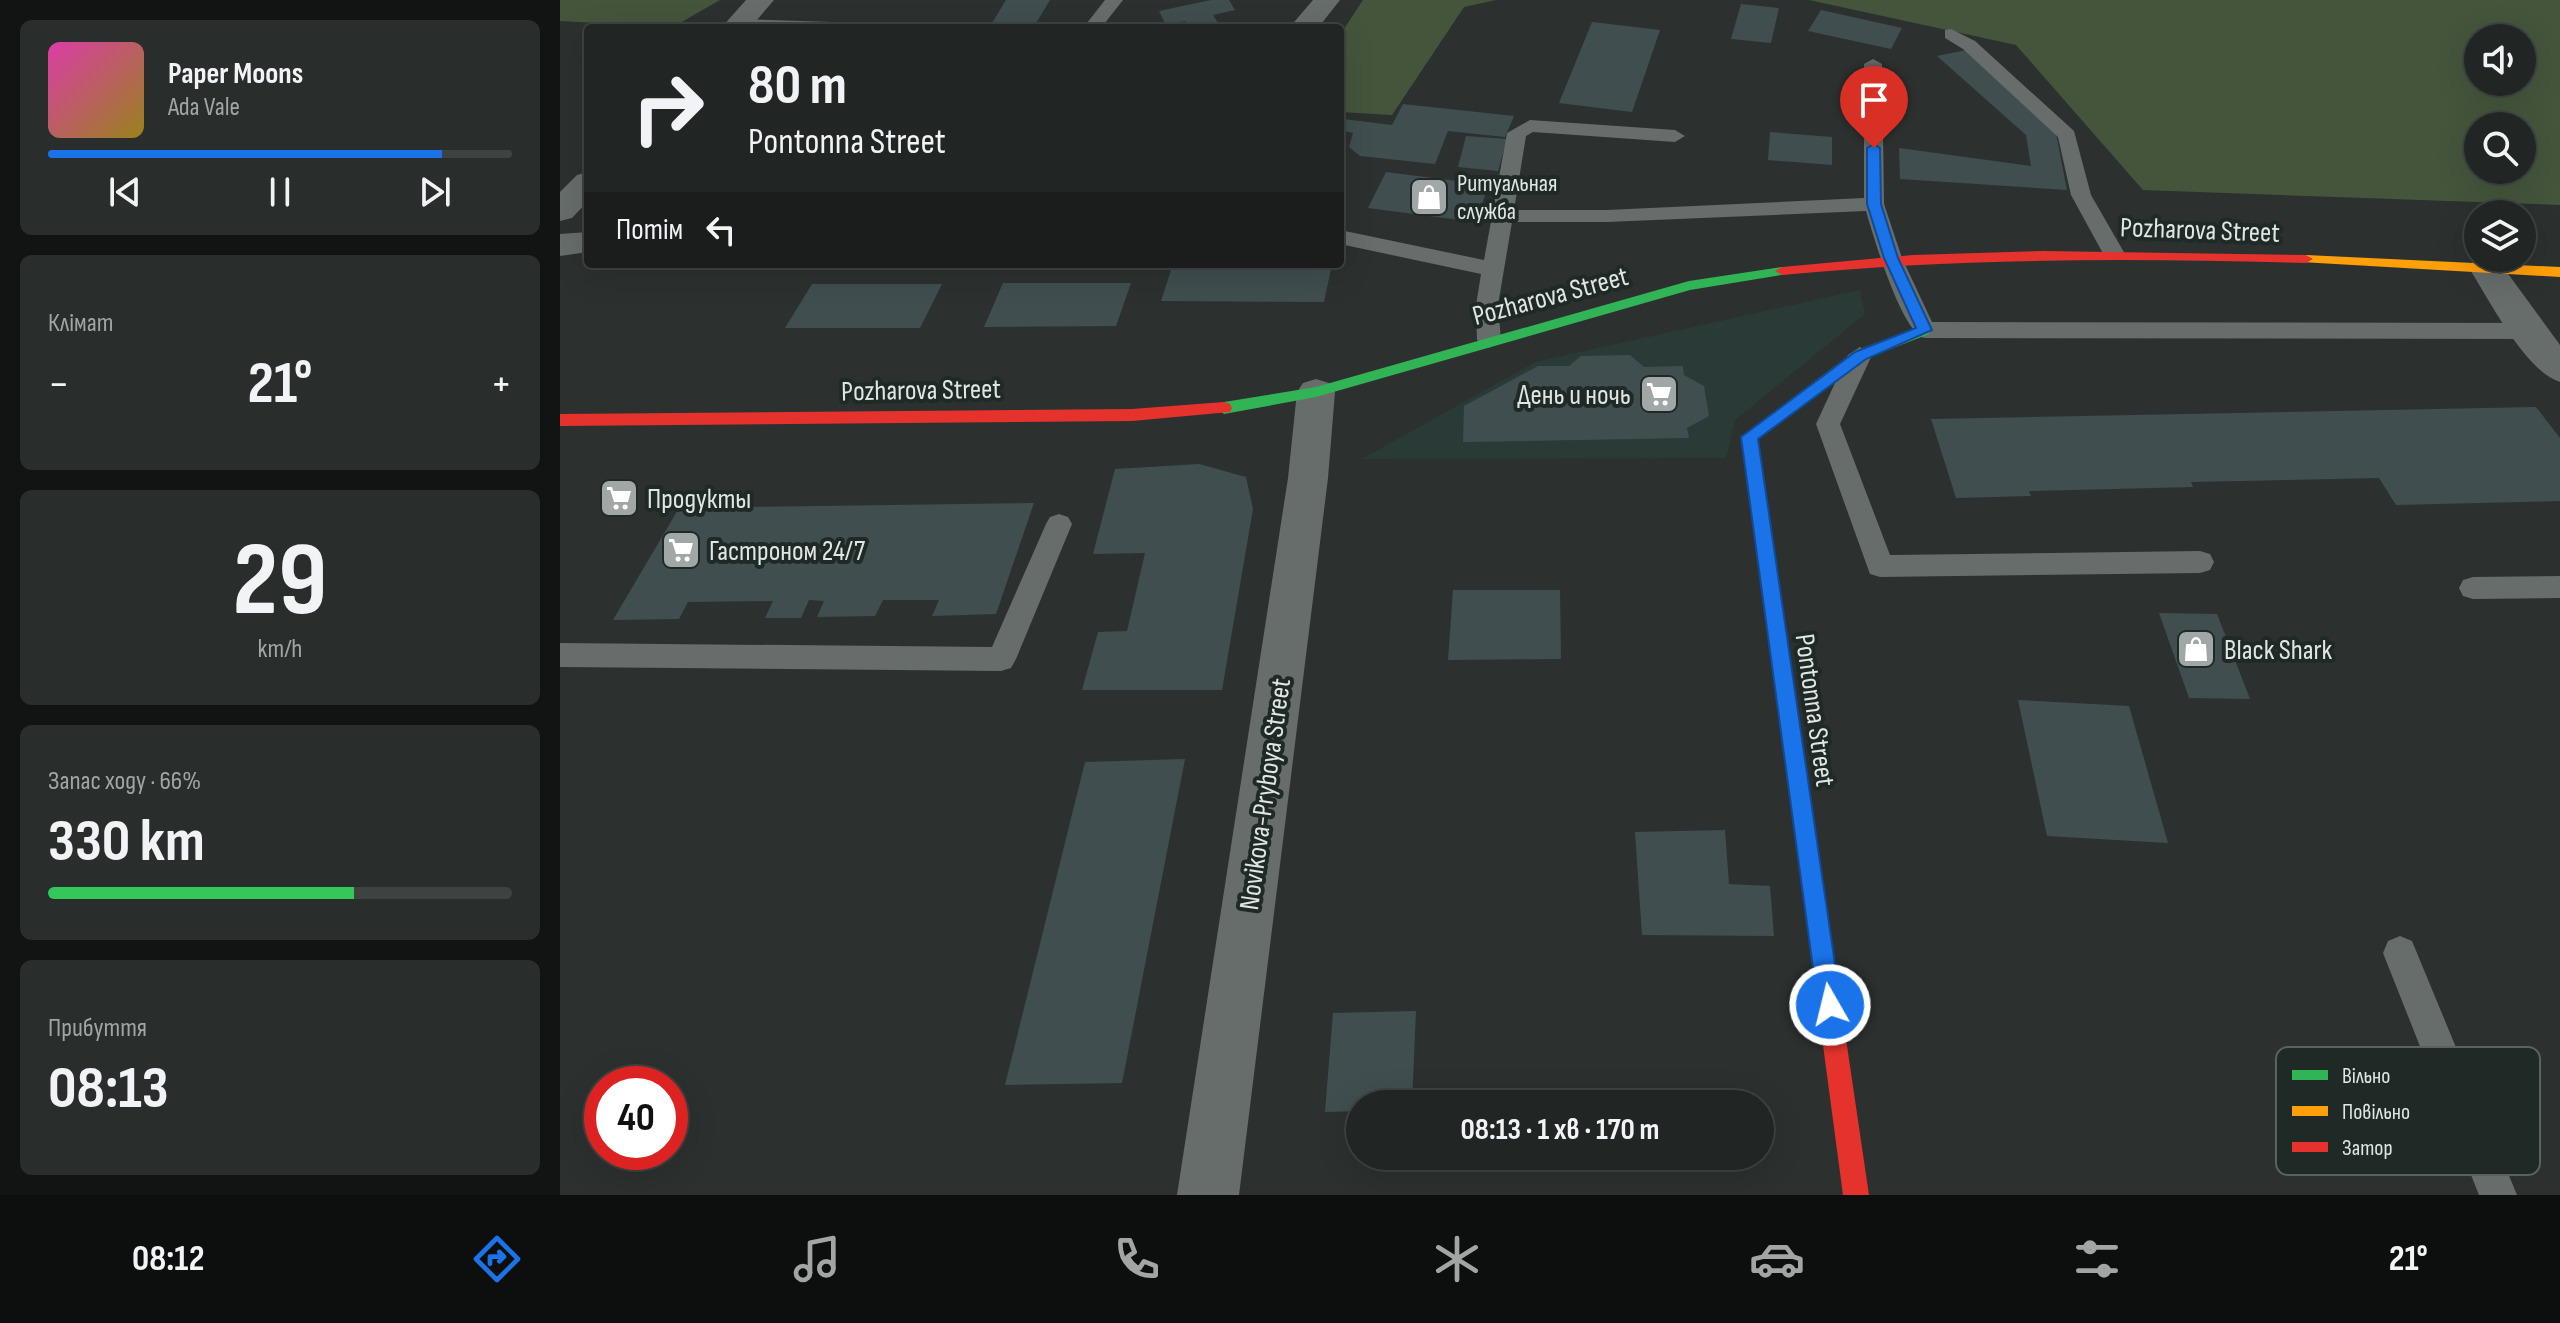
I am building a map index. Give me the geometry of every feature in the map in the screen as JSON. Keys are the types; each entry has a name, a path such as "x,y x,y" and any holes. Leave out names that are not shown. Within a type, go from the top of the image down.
{"main road":[{"name":"Pozharova Street","path":"560,420 1132,415 1209,411 1316,392 1489,340 1704,283 1751,273 1891,258 2114,254 2464,267"},
{"name":"Pozharova Street","path":"2536,271 2560,272"},
{"name":"Pontonna Street","path":"1856,1195 1749,437 1860,355 1924,330"}],"street":[{"path":"739,24 761,0"},
{"path":"1306,24 1327,0"},
{"path":"560,211 584,186"},
{"path":"560,245 584,242"},
{"path":"2489,272 2528,331 2560,369"},
{"name":"Novikova-Pryboya Street","path":"1208,1195 1308,478 1316,392"}],"lane":[{"path":"1095,24 1114,0"},
{"path":"1951,34 1969,45 2067,135 2081,195 2114,254"},
{"path":"1873,64 1874,204 1891,258 1924,330 2528,331"},
{"path":"1489,340 1487,305 1517,133 1530,126 1675,136"},
{"path":"1502,216 1607,216 1874,204"},
{"path":"1344,238 1492,269"},
{"path":"1860,355 1828,424 1880,566 2200,562"},
{"path":"560,655 1001,659 1059,524"},
{"path":"2473,588 2560,587"},
{"path":"2400,953 2438,1047"},
{"path":"2490,1175 2498,1195"}],"shaded area":[{"path":"1860,290 1865,314 1735,420 1726,458 1362,459 1535,362"}],"green space":[{"path":"560,0 720,0 678,24 560,21"},
{"path":"1363,0 1496,0 1464,7 1392,115 1344,112 1344,29"},
{"path":"1809,0 2560,0 2560,205 2536,204 2536,200 2464,202 2143,190 2016,45"}],"building":[{"path":"1006,0 1050,0 1035,24 991,24"},
{"path":"1211,0 1229,0 1235,10 1213,15 1219,24 1187,24 1185,21 1166,24 1159,11"},
{"path":"1741,4 1779,8 1771,43 1731,39"},
{"path":"1821,10 1902,28 1891,49 1808,31"},
{"path":"1592,22 1660,30 1632,112 1559,103"},
{"path":"1967,50 2055,128 2067,190 1900,179 1899,148 2031,166 2026,135 1937,56"},
{"path":"1403,104 1514,116 1505,137 1448,131 1435,164 1360,156 1349,147 1353,133 1344,131 1344,119 1392,125"},
{"path":"1770,132 1832,137 1832,165 1768,160"},
{"path":"1466,136 1507,139 1498,171 1458,167"},
{"name":"Ритуальная служба","path":"1386,172 1489,185 1475,222 1368,208"},
{"path":"1172,268 1331,268 1324,302 1161,301"},
{"path":"1003,283 1131,283 1116,326 984,327"},
{"path":"812,284 942,284 920,328 785,328"},
{"path":"1630,355 1644,367 1683,366 1684,375 1704,386 1709,416 1687,428 1689,438 1463,442 1464,406 1538,366 1569,366 1581,356"},
{"path":"2536,407 2560,438 2560,501 2396,505 2379,478 2191,482 2193,487 2029,491 2031,496 1956,498 1931,419"},
{"path":"1199,464 1246,477 1253,509 1222,690 1082,690 1098,632 1127,631 1145,553 1093,554 1115,469"},
{"path":"1034,503 996,614 932,616 939,600 883,600 875,616 817,617 824,601 809,600 801,618 765,618 773,601 688,602 679,619 613,620 679,508"},
{"path":"1453,590 1560,590 1561,659 1448,660"},
{"path":"2159,613 2217,614 2250,699 2189,698"},
{"path":"2018,700 2129,706 2168,843 2047,836"},
{"path":"1185,759 1122,1083 1005,1085 1085,762"},
{"path":"1725,830 1729,884 1770,886 1774,936 1642,935 1635,832"},
{"path":"1416,1011 1413,1090 1346,1090 1346,1111 1325,1112 1333,1013"}],"traffic: fast":[{"path":"1224,408 1316,392 1689,286 1782,271"},
{"path":"1776,625 1749,437 1860,355 1924,330"}],"traffic: slow":[{"path":"2306,259 2560,272"}],"traffic: jam":[{"path":"1782,271 1847,264 2044,255 2306,259"},
{"path":"560,420 1132,415 1224,408"},
{"path":"1776,625 1856,1195"}],"place":[{"name":"Ритуальная служба","path":"1429,197"},
{"name":"День и ночь","path":"1659,394"},
{"name":"Продукты","path":"619,498"},
{"name":"Гастроном 24/7","path":"681,550"},
{"name":"Black Shark","path":"2196,649"}],"route":[{"path":"1830,1005 1749,437 1860,355 1924,330 1891,258 1874,204 1874,148"}]}
